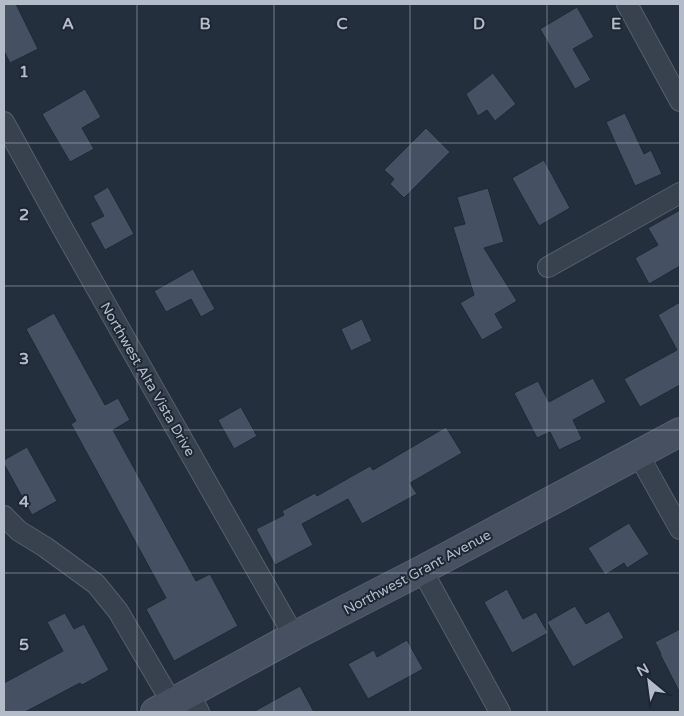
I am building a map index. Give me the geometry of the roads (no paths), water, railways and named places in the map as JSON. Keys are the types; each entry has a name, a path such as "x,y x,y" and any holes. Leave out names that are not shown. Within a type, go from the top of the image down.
{"street":[{"path":"627,4 680,101"},
{"name":"Northwest Alta Vista Drive","path":"4,122 294,636"},
{"path":"548,267 680,193"},
{"name":"Northwest Grant Avenue","path":"179,706 294,636 680,432"},
{"path":"638,454 680,529"},
{"path":"4,516 19,531 46,547 96,584 118,611 179,706"},
{"path":"422,570 500,712"}]}
